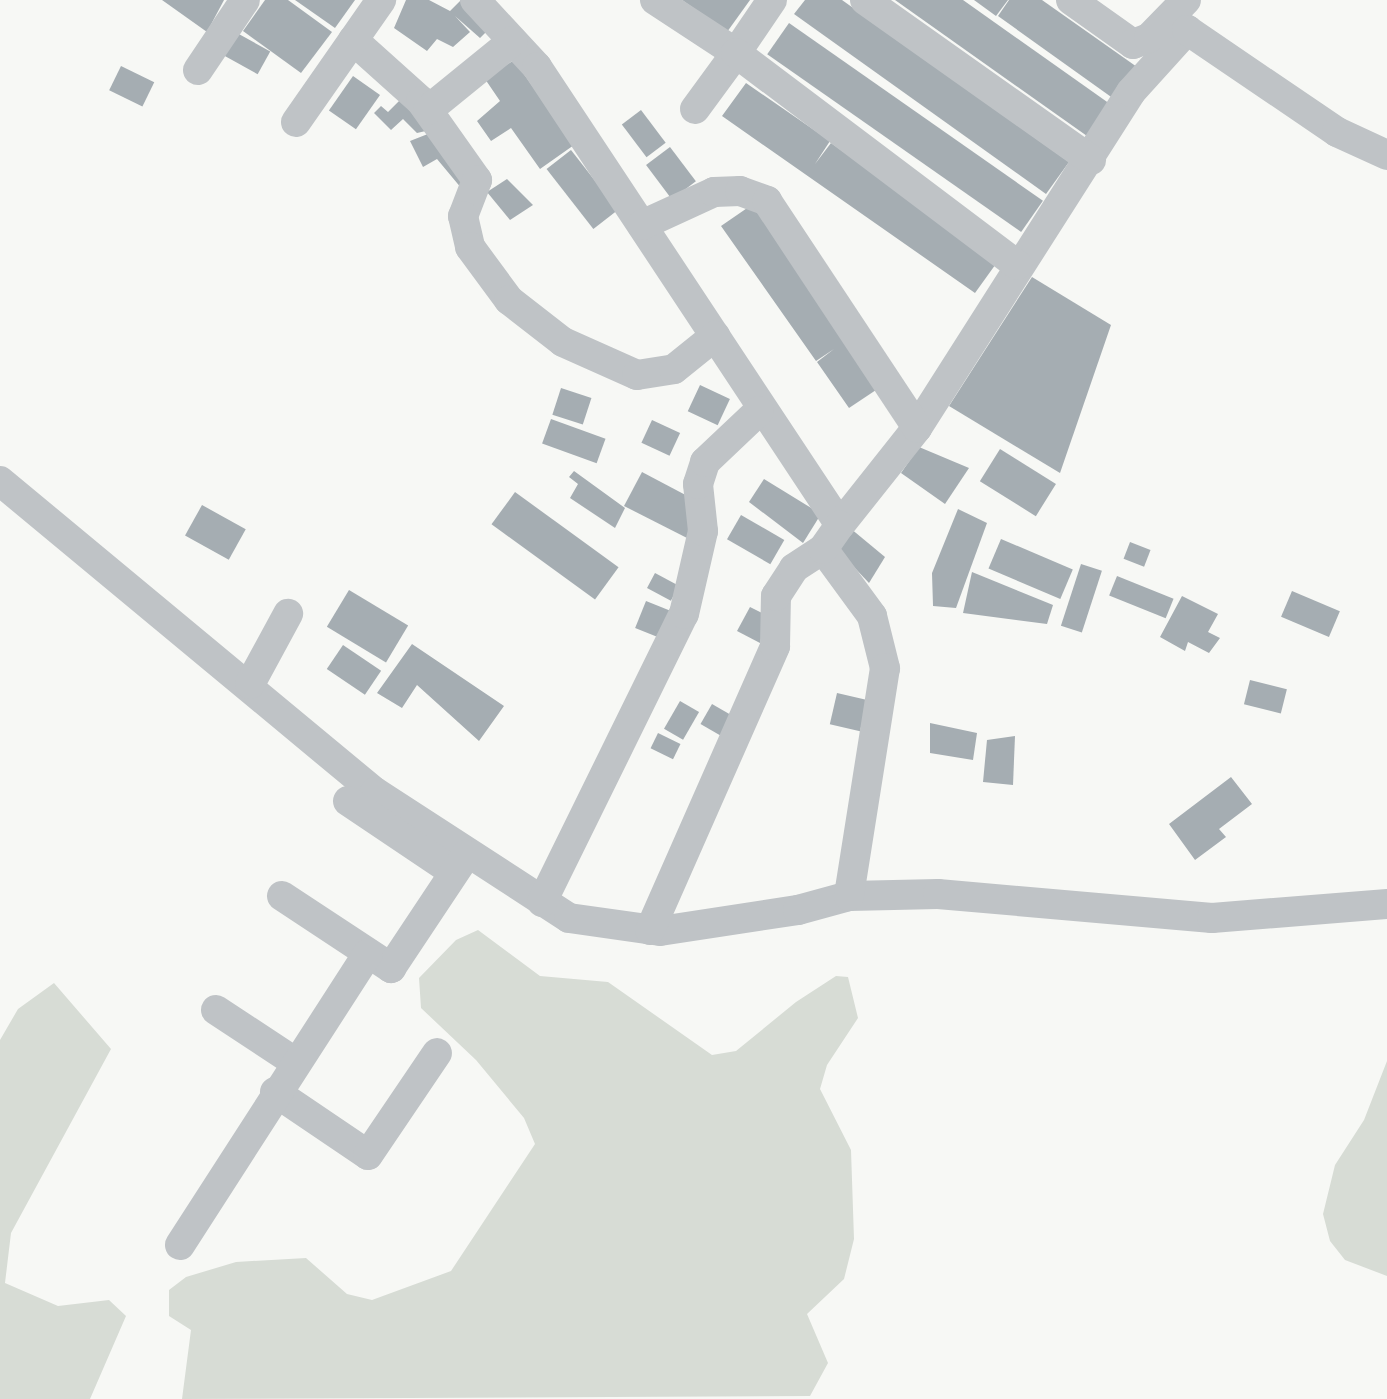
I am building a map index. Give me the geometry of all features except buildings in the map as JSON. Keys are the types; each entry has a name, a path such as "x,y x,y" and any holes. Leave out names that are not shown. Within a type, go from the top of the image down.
{"street":[{"path":"198,70 246,0"},
{"path":"296,122 381,0"},
{"path":"475,0 537,67 715,336 759,411 840,525"},
{"path":"655,0 736,53 1017,265"},
{"path":"695,109 772,0"},
{"path":"865,0 1091,160"},
{"path":"1071,0 1133,44 1181,17"},
{"path":"650,930 775,646 776,596 793,568 823,549 917,428 1017,265 1091,160 1130,92 1181,17"},
{"path":"1181,17 1337,132 1387,155"},
{"path":"353,40 428,110 478,180 463,216 470,247 509,300 563,342 637,375 674,369 715,336"},
{"path":"428,110 513,41"},
{"path":"642,225 715,192 740,191 766,201 917,428"},
{"path":"542,902 684,614 704,531 698,484 705,462 759,411"},
{"path":"0,481 250,684 460,864"},
{"path":"823,549 873,616 885,668 849,896"},
{"path":"250,684 288,614"},
{"path":"348,801 460,864 542,902 569,918 650,930 798,910 849,896 938,894 1212,918 1387,904"},
{"path":"282,895 391,968 460,864"},
{"path":"180,1245 275,1092 368,953"},
{"path":"216,1010 295,1062"},
{"path":"275,1092 368,1154 437,1053"}],"shaded area":[{"path":"478,930 540,976 608,982 712,1055 736,1051 796,1002 836,976 848,977 858,1018 827,1065 820,1089 851,1150 854,1239 844,1279 807,1314 828,1363 810,1396 182,1399 191,1330 169,1316 169,1290 186,1277 236,1262 306,1258 347,1294 372,1300 451,1271 535,1144 524,1118 476,1060 421,1008 419,978 456,940"},
{"path":"54,983 111,1049 11,1233 5,1283 58,1306 109,1300 126,1316 90,1399 0,1399 0,1040 18,1009"},
{"path":"1387,1061 1387,1276 1345,1260 1330,1241 1323,1214 1335,1165 1364,1120"}]}
